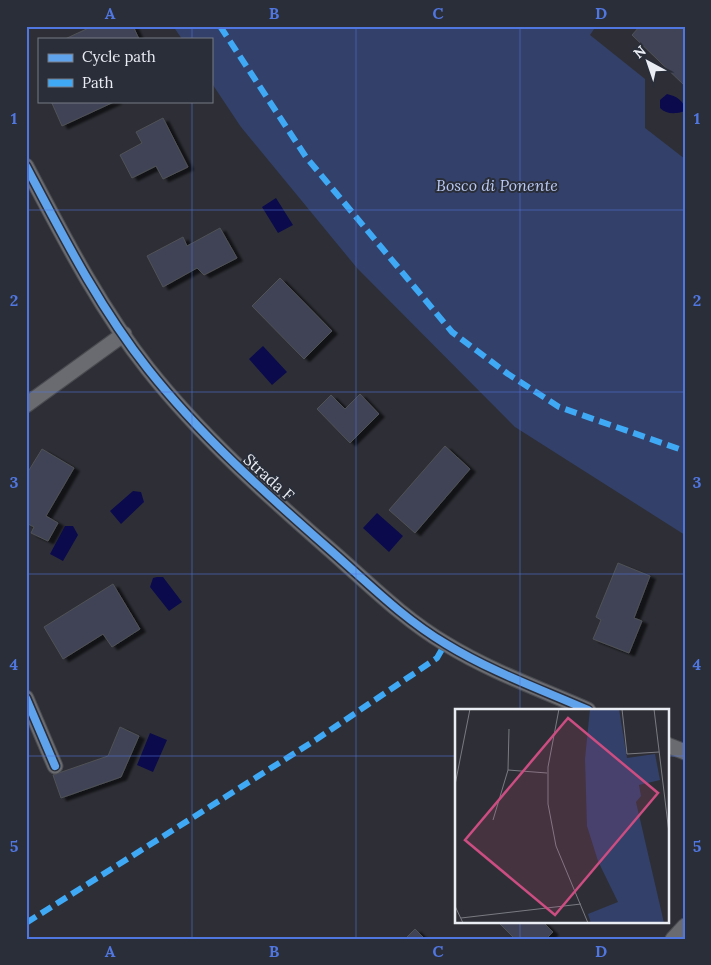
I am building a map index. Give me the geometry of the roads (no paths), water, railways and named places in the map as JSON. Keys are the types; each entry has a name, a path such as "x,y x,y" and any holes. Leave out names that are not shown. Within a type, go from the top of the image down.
{"street":[{"name":"Strada F","path":"26,166 76,260 124,334 162,387 216,446 401,612 460,653 586,709"},
{"path":"26,406 124,334"},
{"path":"26,698 55,766"},
{"path":"668,745 685,752"},
{"path":"673,939 685,926"}],"park label":[{"name":"Bosco di Ponente","path":"497,185"}]}
